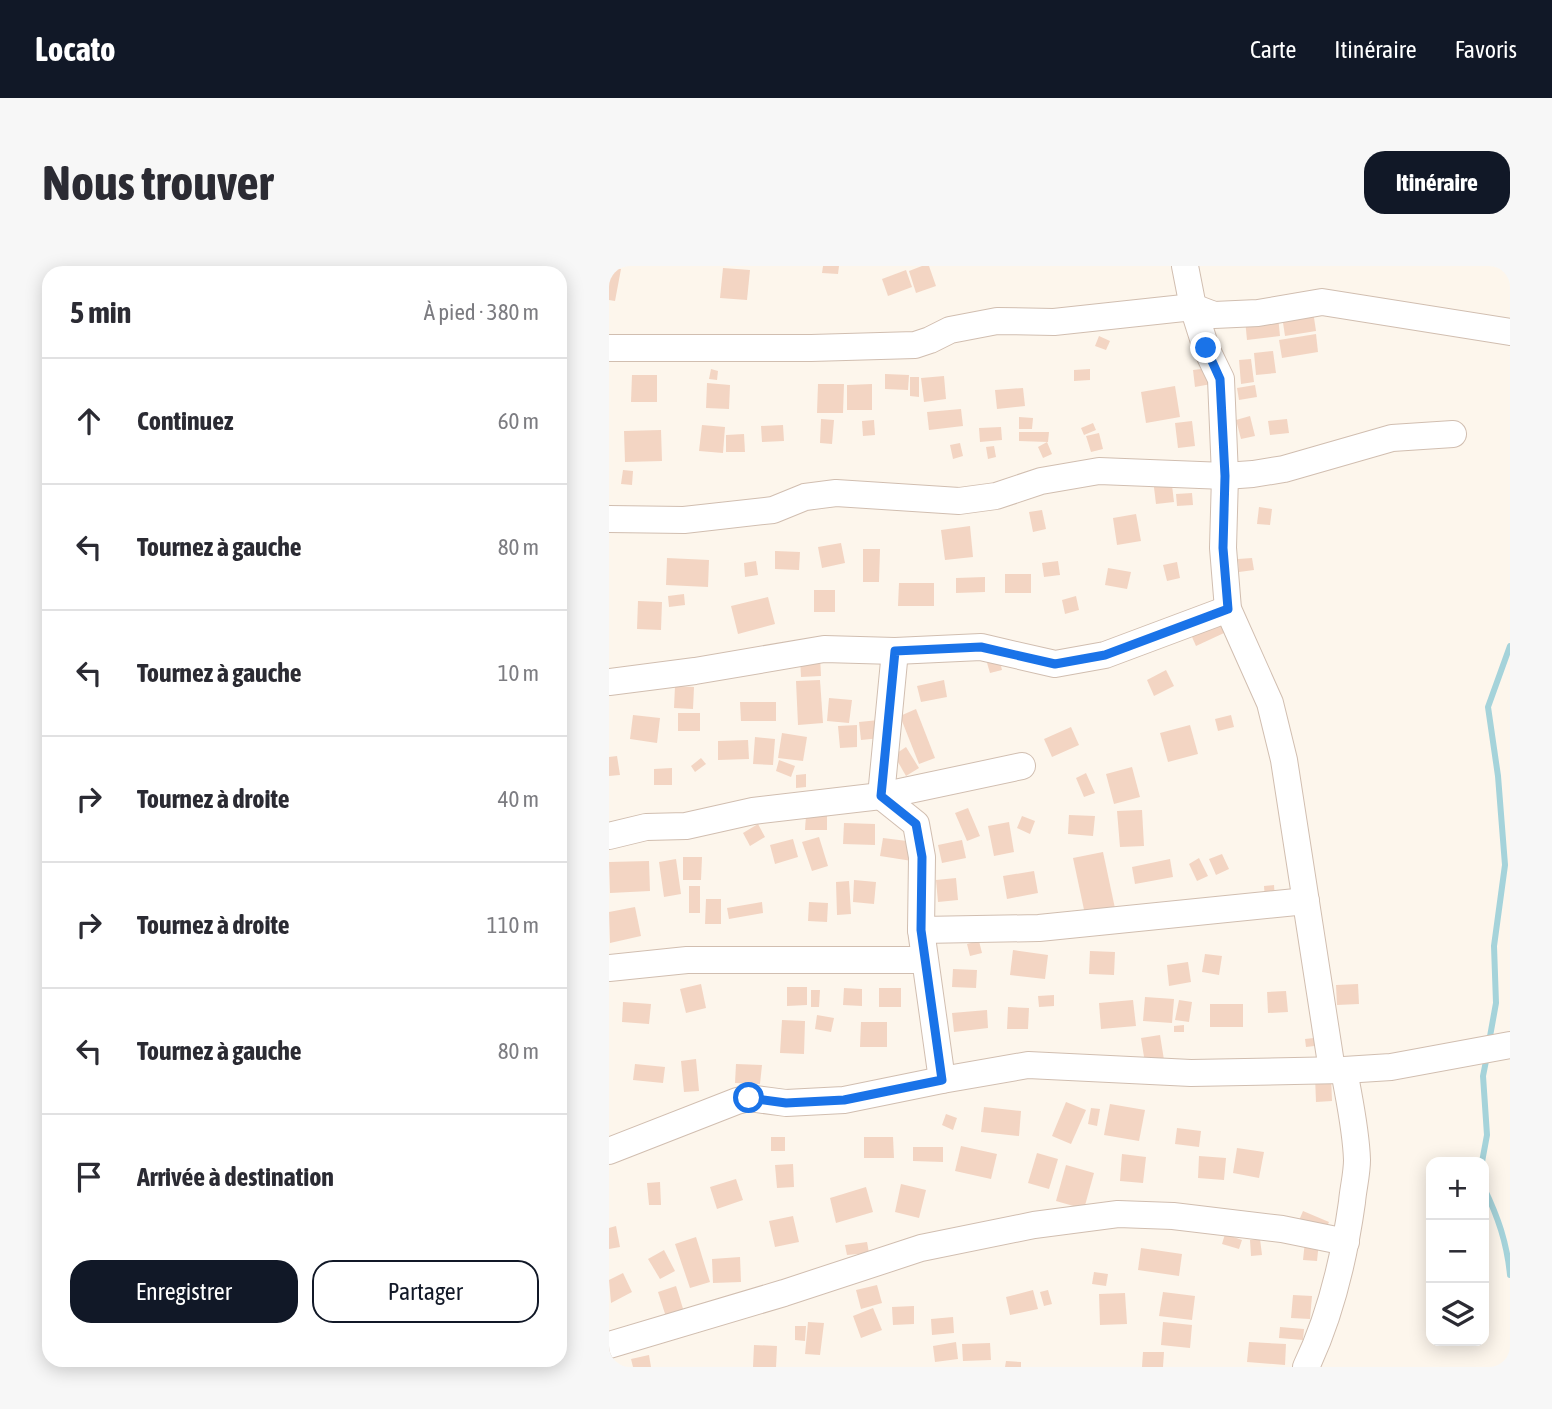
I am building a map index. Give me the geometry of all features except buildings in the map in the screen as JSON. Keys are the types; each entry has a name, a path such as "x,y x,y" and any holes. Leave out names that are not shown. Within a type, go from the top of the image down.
{"street":[{"path":"1185,266 1192,307 1220,379 1225,476 1223,548 1228,609 1270,704 1284,760 1306,901 1338,1070 1353,1122 1357,1162 1346,1242 1322,1333 1306,1367"},
{"path":"609,348 915,345 950,330 997,321 1054,323 1192,307 1215,315 1247,314 1322,302 1510,332"},
{"path":"609,519 684,520 773,510 805,498 836,493 959,501 996,496 1041,481 1099,471 1225,476 1284,469 1392,438 1453,434"},
{"path":"609,681 695,671 824,649 895,651 981,647 1055,664 1105,655 1228,609"},
{"path":"881,796 895,651"},
{"path":"609,836 646,827 686,826 753,811 881,796 1022,766"},
{"path":"881,796 916,824 922,857 921,930 924,960 942,1080"},
{"path":"921,930 1039,928 1306,901"},
{"path":"609,968 687,960 924,960"},
{"path":"609,1151 749,1098 786,1103 844,1100 1028,1065 1191,1073 1338,1070 1391,1067 1510,1045"},
{"path":"609,1345 784,1293 921,1248 1034,1225 1118,1214 1173,1216 1282,1229 1346,1242"}],"waterway":[{"path":"1489,1042 1496,1003 1494,946 1505,865 1498,776 1488,707 1510,646"},
{"path":"1483,1157 1487,1135 1483,1076 1487,1056"},
{"path":"1489,1198 1501,1230 1510,1275"}],"route":[{"path":"749,1098 786,1103 844,1100 942,1080 924,960 921,930 922,857 916,824 881,796 895,651 981,647 1055,664 1105,655 1228,609 1223,548 1225,476 1220,379 1206,348"}]}
